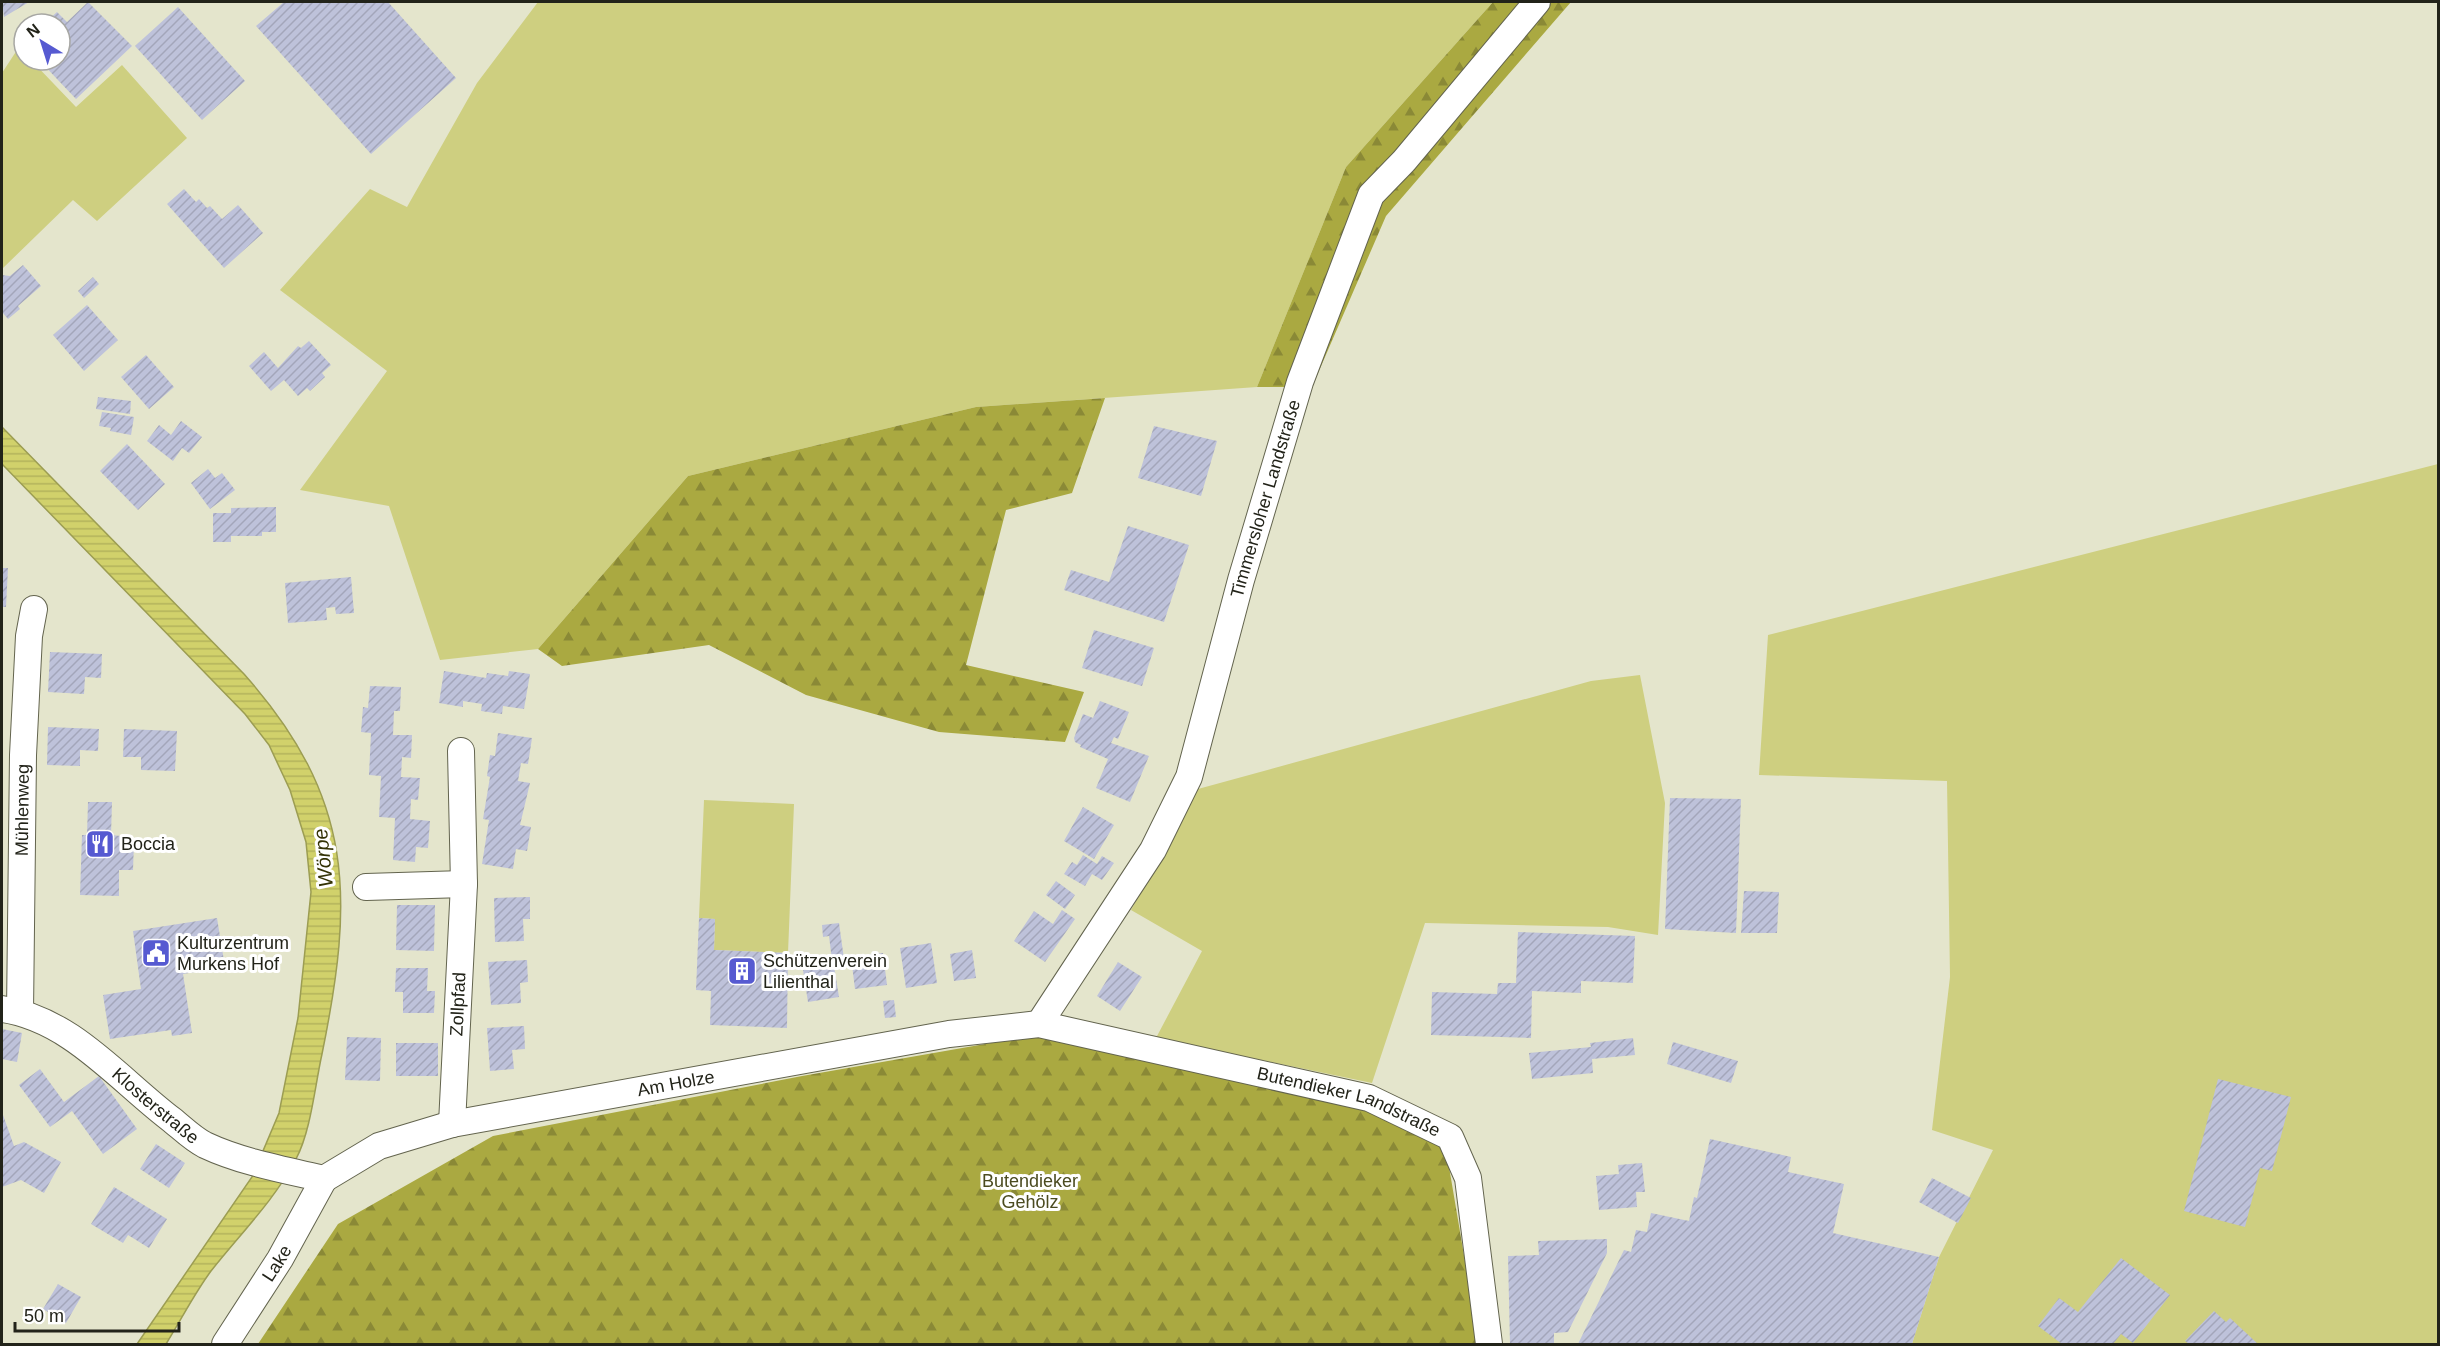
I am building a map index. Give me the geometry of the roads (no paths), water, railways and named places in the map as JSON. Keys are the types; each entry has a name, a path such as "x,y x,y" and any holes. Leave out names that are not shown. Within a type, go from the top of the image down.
{"street":[{"name":"Timmersloher Landstraße","path":"1039,1024 1153,850 1190,777 1241,580 1300,382 1371,195 1404,161 1537,2"},
{"name":"Mühlenweg","path":"11,1010 29,636 34,609"},
{"name":"Zollpfad","path":"452,1124 464,884 461,751"},
{"path":"366,887 464,884"},
{"name":"Klosterstraße","path":"11,1010 82,1043 160,1111 203,1144 250,1160 324,1179"},
{"name":"Am Holze","path":"324,1179 379,1146 452,1124 949,1034 1039,1024"},
{"name":"Butendieker Landstraße","path":"1039,1024 1369,1098 1450,1137 1468,1178 1489,1344"},
{"name":"Lake","path":"225,1344 280,1259 324,1179"}],"water":[{"name":"Wörpe","path":"2,427 244,674 281,720 308,764 326,808 337,852 341,898 339,946 312,1108 301,1148 278,1189 205,1280 166,1344 137,1344 252,1177 279,1113 298,1018 311,892 306,842 290,790 269,745 245,714 2,464"}],"place":[{"name":"Boccia","path":"100,844"},
{"name":"Kulturzentrum Murkens Hof","path":"156,953"},
{"name":"Schützenverein Lilienthal","path":"742,971"}],"park label":[{"name":"Butendieker Gehölz","path":"1030,1191"}]}
